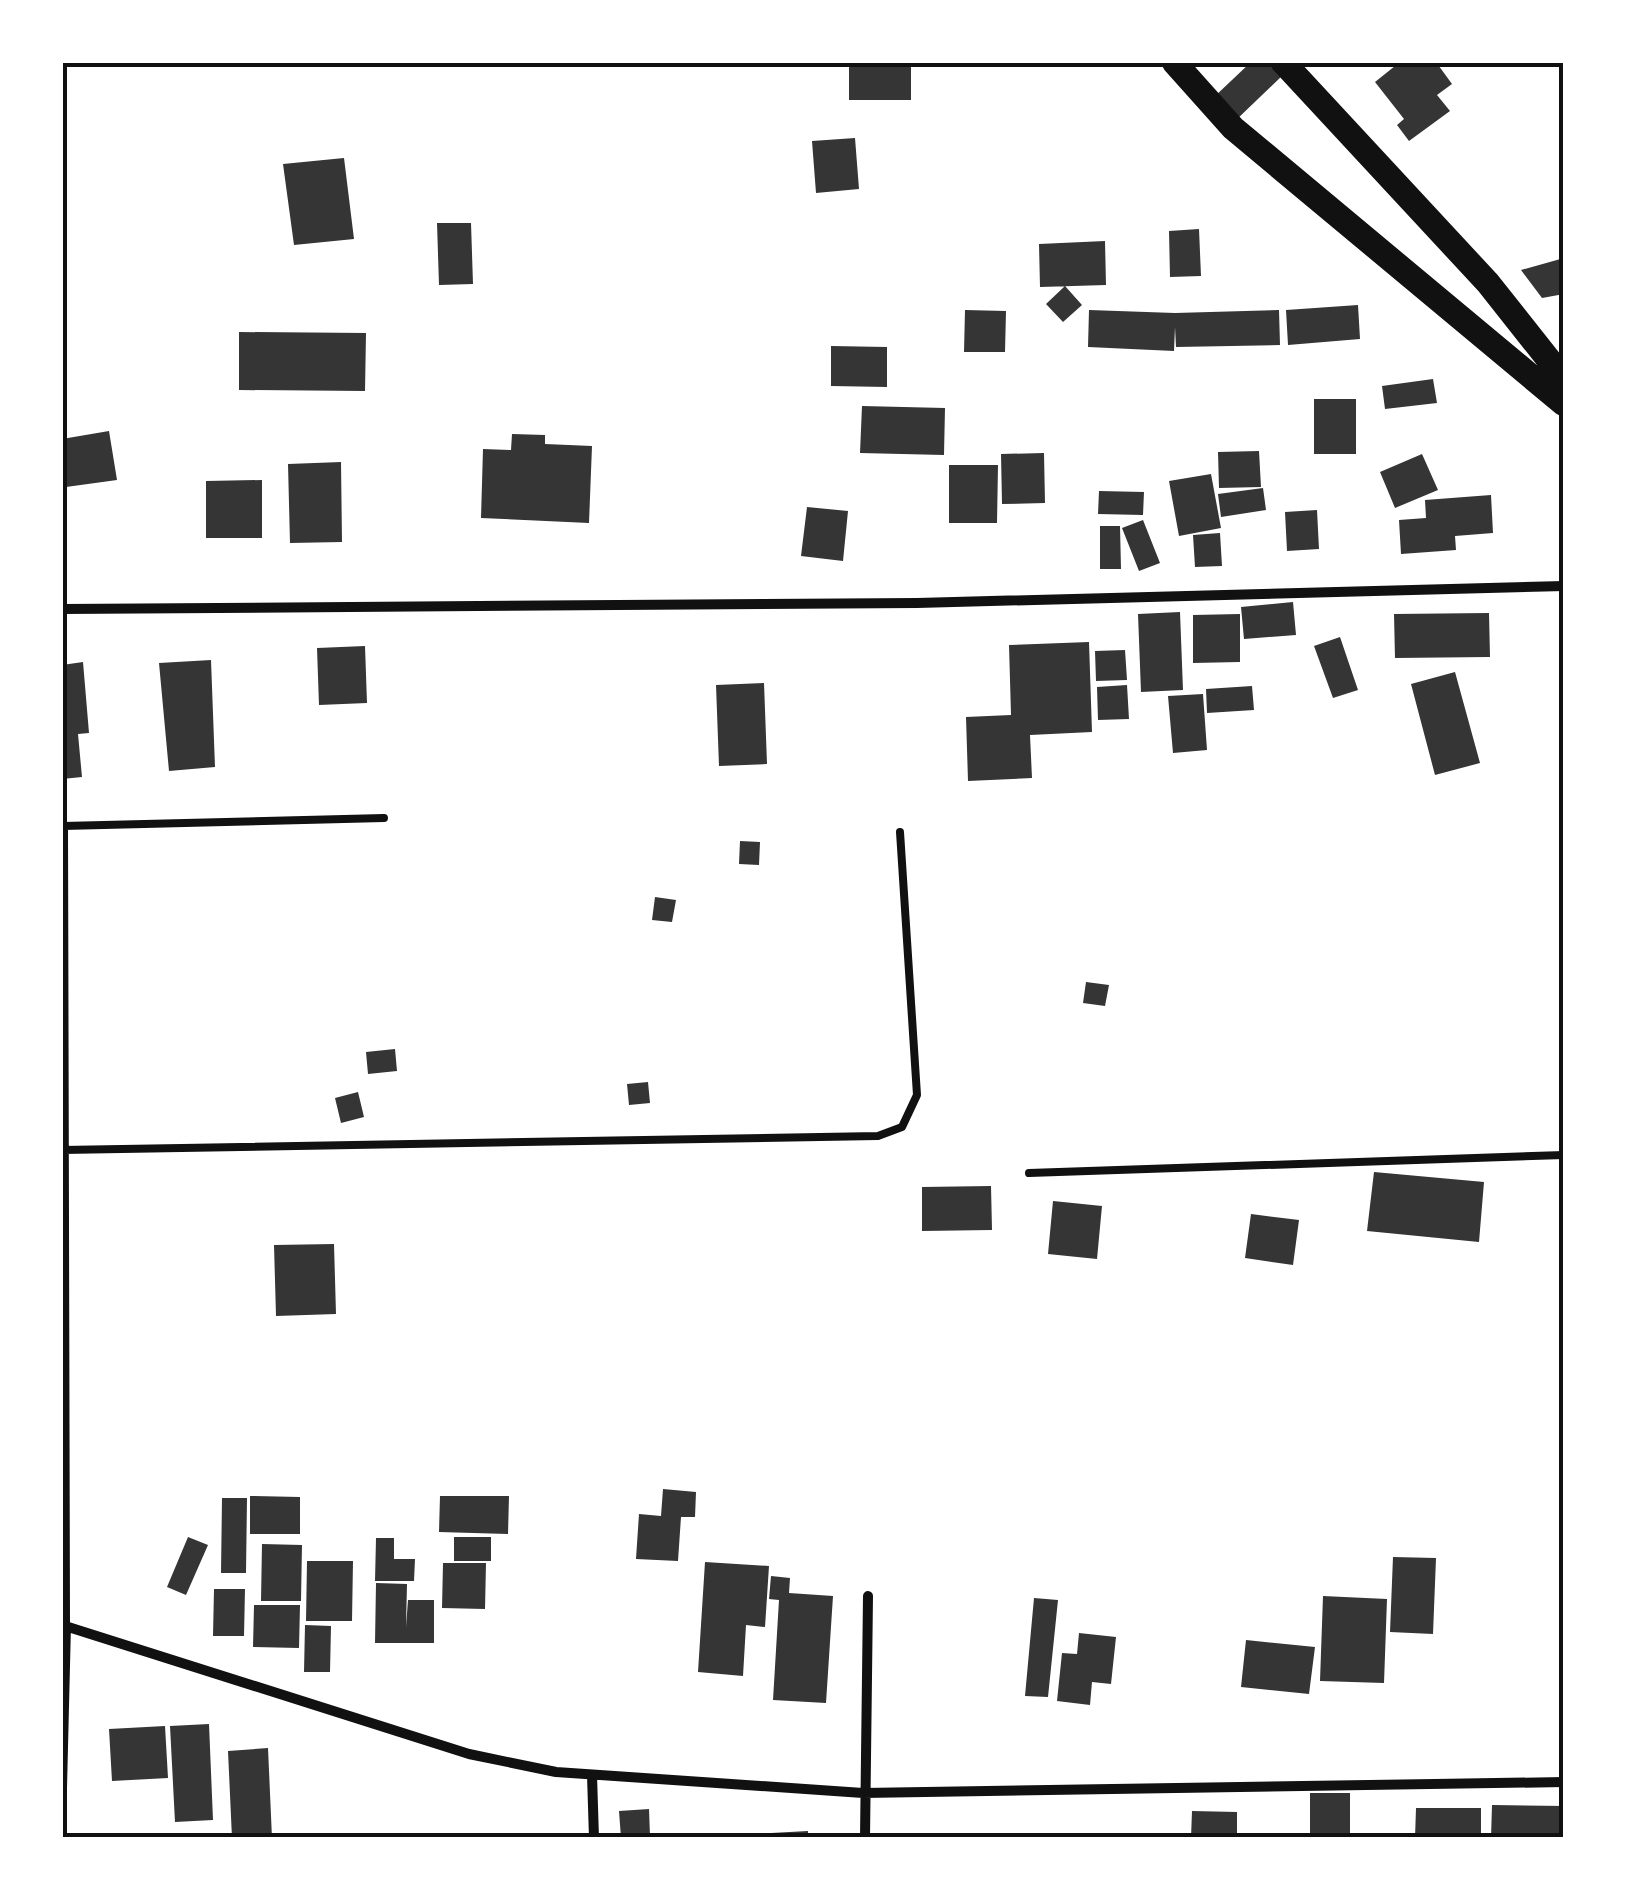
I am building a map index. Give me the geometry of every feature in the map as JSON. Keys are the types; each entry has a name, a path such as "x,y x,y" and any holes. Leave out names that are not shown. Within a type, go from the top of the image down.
{"main road":[{"path":"1174,62 1233,128 1564,404"},
{"path":"1284,62 1488,283 1564,379"}],"street":[{"path":"62,609 918,603 1564,586"},
{"path":"865,1838 868,1596"},
{"path":"62,1788 64,1625 470,1754 556,1772 864,1793 1564,1782"},
{"path":"592,1775 594,1838"}],"lane":[{"path":"64,1625 63,826 384,818"},
{"path":"63,1150 878,1136 902,1126 917,1096 900,832"},
{"path":"1029,1173 1564,1154"}],"building":[{"path":"849,62 911,62 911,100 849,100"},
{"path":"1251,62 1275,62 1285,73 1235,121 1213,98"},
{"path":"1400,62 1436,62 1452,84 1437,95 1450,111 1409,141 1397,125 1404,119 1375,82"},
{"path":"855,138 859,189 816,193 812,141"},
{"path":"344,158 354,239 294,245 283,164"},
{"path":"437,223 471,223 473,284 439,285"},
{"path":"1199,229 1201,276 1170,277 1169,231"},
{"path":"1105,241 1106,285 1040,287 1039,244"},
{"path":"1564,258 1564,294 1542,298 1521,270"},
{"path":"1065,286 1082,305 1063,322 1046,304"},
{"path":"1358,305 1360,339 1288,345 1286,310"},
{"path":"965,310 1006,311 1005,352 964,352"},
{"path":"1089,310 1279,310 1280,345 1176,347 1175,327 1174,351 1088,347"},
{"path":"239,332 366,333 365,391 239,390"},
{"path":"831,346 887,347 887,387 831,386"},
{"path":"1433,379 1437,403 1385,409 1382,386"},
{"path":"1314,399 1356,399 1356,454 1314,454"},
{"path":"862,406 945,408 944,455 860,453"},
{"path":"109,431 117,480 66,487 62,439"},
{"path":"512,434 545,435 545,444 592,446 589,523 481,518 483,449 511,450"},
{"path":"1259,451 1261,487 1219,488 1218,452"},
{"path":"1044,453 1045,503 1002,504 1001,454"},
{"path":"1422,454 1438,490 1395,508 1380,472"},
{"path":"341,462 342,542 290,543 288,464"},
{"path":"949,465 998,465 997,523 949,523"},
{"path":"1211,474 1221,528 1179,536 1169,481"},
{"path":"262,480 262,538 206,538 206,481"},
{"path":"1263,488 1266,510 1221,517 1218,494"},
{"path":"1099,491 1144,492 1143,515 1098,514"},
{"path":"1491,495 1493,533 1455,536 1456,550 1401,554 1399,520 1426,518 1425,500"},
{"path":"807,507 848,511 843,561 801,556"},
{"path":"1317,510 1319,549 1287,551 1285,512"},
{"path":"1143,520 1160,563 1139,571 1122,528"},
{"path":"1100,526 1120,526 1121,569 1100,569"},
{"path":"1220,533 1222,566 1195,567 1193,535"},
{"path":"1293,602 1296,635 1244,639 1241,607"},
{"path":"1180,612 1183,690 1141,692 1138,614"},
{"path":"1489,613 1490,657 1395,658 1394,614"},
{"path":"1240,614 1240,662 1193,663 1193,615"},
{"path":"1340,637 1358,690 1333,698 1314,646"},
{"path":"1089,642 1092,732 1030,735 1032,778 968,781 966,717 1011,715 1009,645"},
{"path":"365,646 367,703 319,705 317,648"},
{"path":"1125,650 1127,680 1096,681 1095,651"},
{"path":"211,660 215,767 169,771 159,663"},
{"path":"83,662 89,733 78,734 82,777 62,779 62,665"},
{"path":"1455,672 1480,763 1435,775 1411,684"},
{"path":"764,683 767,764 719,766 716,685"},
{"path":"1127,685 1129,719 1098,720 1097,687"},
{"path":"1252,686 1254,710 1207,713 1206,689"},
{"path":"1203,694 1207,750 1173,753 1168,696"},
{"path":"740,841 760,842 759,865 739,864"},
{"path":"655,897 676,900 672,922 652,920"},
{"path":"1086,982 1109,985 1105,1006 1083,1003"},
{"path":"395,1049 397,1071 368,1074 366,1052"},
{"path":"648,1082 650,1103 629,1105 627,1084"},
{"path":"358,1092 364,1117 341,1123 335,1098"},
{"path":"1374,1172 1484,1182 1479,1242 1367,1231"},
{"path":"991,1186 992,1230 922,1231 922,1187"},
{"path":"1053,1201 1102,1206 1097,1259 1048,1254"},
{"path":"1251,1214 1299,1220 1293,1265 1245,1258"},
{"path":"334,1244 336,1314 276,1316 274,1245"},
{"path":"663,1489 696,1492 695,1517 681,1517 678,1561 636,1559 639,1514 661,1516"},
{"path":"250,1496 300,1497 300,1534 250,1534"},
{"path":"440,1496 509,1496 508,1534 439,1532"},
{"path":"222,1498 247,1498 246,1573 221,1573"},
{"path":"188,1537 208,1545 186,1595 167,1587"},
{"path":"454,1537 491,1537 491,1561 454,1561"},
{"path":"376,1538 394,1538 394,1559 415,1559 414,1581 375,1581"},
{"path":"262,1544 302,1545 301,1601 261,1601"},
{"path":"1393,1557 1436,1558 1433,1634 1390,1632"},
{"path":"307,1561 353,1561 352,1621 306,1621"},
{"path":"705,1562 769,1566 765,1627 746,1625 743,1676 698,1672"},
{"path":"443,1563 486,1563 485,1609 442,1608"},
{"path":"771,1576 790,1578 789,1593 833,1596 826,1703 773,1700 779,1600 769,1599"},
{"path":"376,1583 407,1584 406,1627 408,1600 434,1600 434,1643 375,1643"},
{"path":"214,1589 245,1589 244,1636 213,1636"},
{"path":"1323,1596 1387,1599 1384,1683 1320,1681"},
{"path":"1034,1598 1058,1600 1048,1697 1025,1696"},
{"path":"254,1605 300,1605 299,1648 253,1647"},
{"path":"305,1625 331,1626 330,1672 304,1672"},
{"path":"1079,1633 1116,1637 1111,1684 1092,1682 1090,1705 1057,1701 1062,1653 1077,1654"},
{"path":"1246,1640 1315,1647 1309,1694 1241,1687"},
{"path":"209,1724 213,1820 175,1822 170,1726"},
{"path":"165,1726 168,1778 112,1781 109,1729"},
{"path":"268,1748 272,1838 232,1838 228,1751"},
{"path":"1310,1793 1350,1793 1350,1838 1310,1838"},
{"path":"1492,1805 1564,1806 1564,1838 1491,1838"},
{"path":"1416,1808 1481,1808 1481,1838 1415,1838"},
{"path":"649,1809 650,1836 621,1838 619,1811"},
{"path":"1192,1811 1237,1812 1237,1838 1191,1838"},
{"path":"808,1831 808,1838 753,1838 753,1834"}]}
